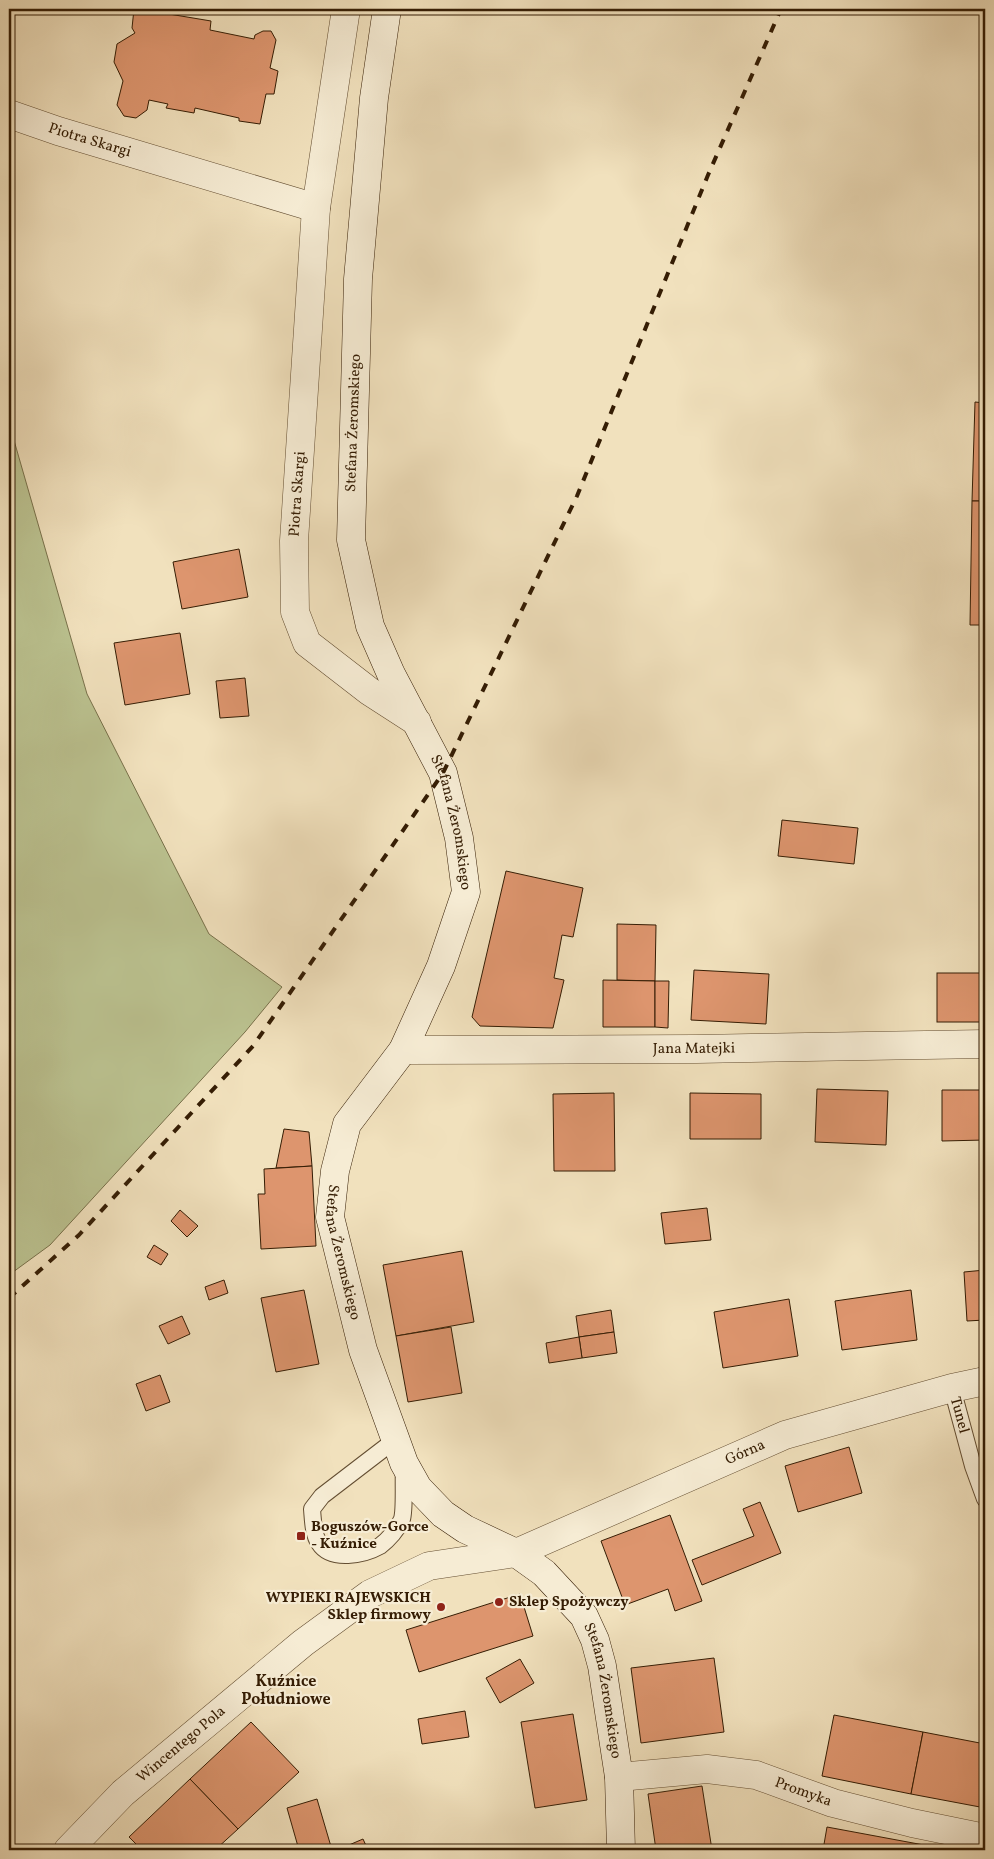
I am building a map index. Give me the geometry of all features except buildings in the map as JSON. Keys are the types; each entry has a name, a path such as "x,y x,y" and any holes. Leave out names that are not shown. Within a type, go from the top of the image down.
{"street":[{"name":"Piotra Skargi","path":"346,9 316,208 294,541 295,612 306,643 369,691 417,722"},
{"name":"Stefana Żeromskiego","path":"387,9 374,98 358,279 351,540 370,626 391,674 443,773 459,838 466,892 441,966 403,1050 347,1124 335,1171 330,1217 363,1350 399,1451 418,1488 443,1514 465,1529 516,1553 544,1573 584,1616 595,1640 602,1666 619,1777 621,1850"},
{"name":"Piotra Skargi","path":"9,114 58,131 316,208"},
{"name":"Jana Matejki","path":"403,1050 697,1049 985,1044"},
{"name":"Górna","path":"516,1553 785,1435 952,1388 985,1381"},
{"name":"Wincentego Pola","path":"68,1850 123,1793 303,1644 370,1594 428,1566 516,1553"},
{"name":"Promyka","path":"619,1777 708,1769 756,1774 833,1803 912,1824 985,1838"}],"lane":[{"name":"Tunel","path":"952,1388 985,1499"},
{"path":"399,1451 402,1518 394,1532 380,1545 365,1552 347,1555 332,1554 319,1544 314,1527 312,1509 322,1496 399,1451"}],"green space":[{"path":"9,423 87,694 209,934 282,987 245,1032 50,1245 9,1275"}],"railway":[{"path":"9,1298 79,1235 253,1046 443,773 577,496 708,175 781,9"}],"place":[{"name":"Boguszów-Gorce - Kuźnice","path":"301,1536"},
{"name":"Sklep Spożywczy","path":"499,1602"},
{"name":"WYPIEKI RAJEWSKICH Sklep firmowy","path":"441,1607"}],"district":[{"name":"Kuźnice Południowe","path":"286,1691"}]}
